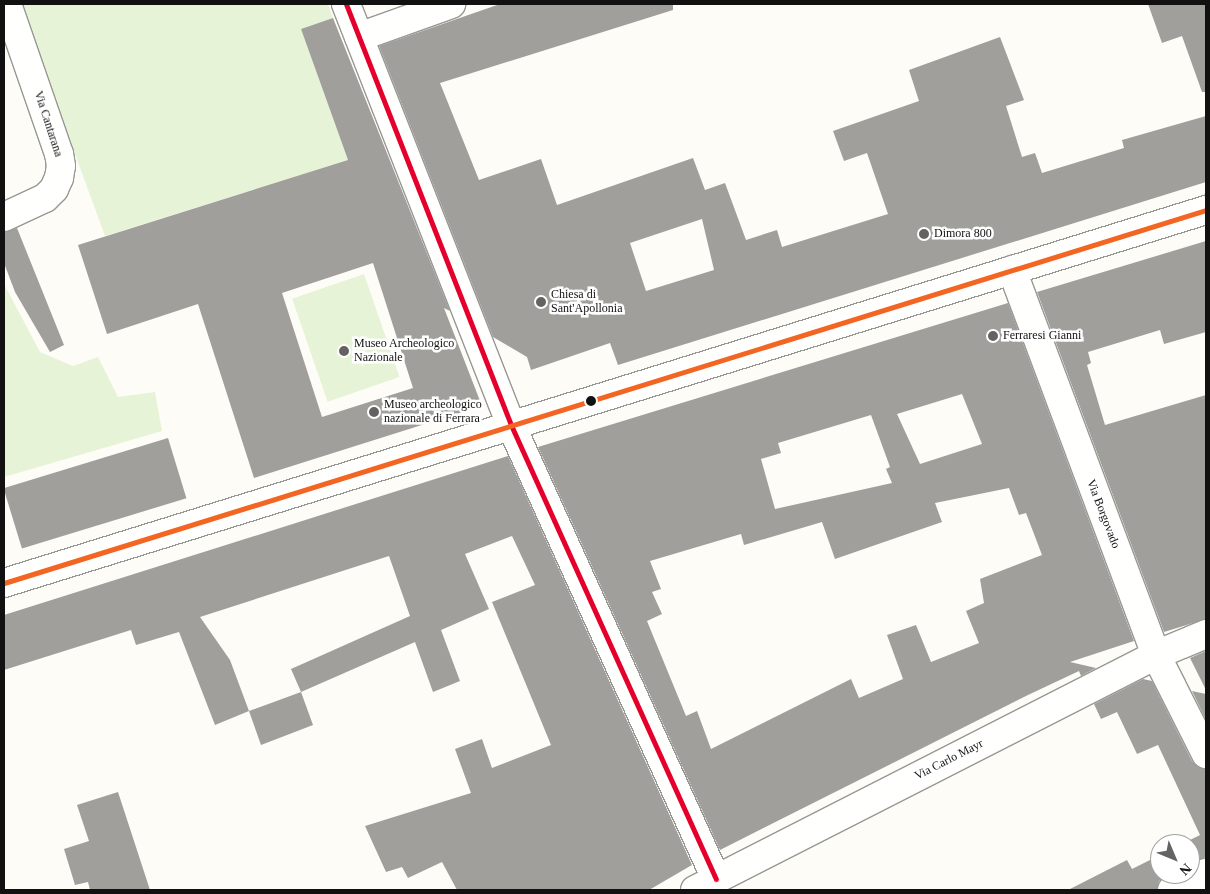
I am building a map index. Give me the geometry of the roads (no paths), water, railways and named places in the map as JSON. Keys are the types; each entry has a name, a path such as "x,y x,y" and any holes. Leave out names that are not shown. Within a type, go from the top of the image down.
{"street":[{"name":"Via Cantarana","path":"4,218 45,198 54,189 59,178 61,166 59,154 7,4"},
{"path":"346,4 511,425 705,885"},
{"path":"359,37 451,4"},
{"path":"4,583 1206,210"},
{"name":"Via Borgovado","path":"1012,270 1156,655 1206,754"},
{"name":"Via Carlo Mayr","path":"705,885 1156,655 1206,634"},
{"path":"1172,890 1206,873"}],"place":[{"name":"Dimora 800","path":"924,234"},
{"name":"Chiesa di Sant'Apollonia","path":"541,302"},
{"name":"Ferraresi Gianni","path":"993,336"},
{"name":"Museo Archeologico Nazionale","path":"344,351"},
{"name":"Museo archeologico nazionale di Ferrara","path":"374,412"}]}
